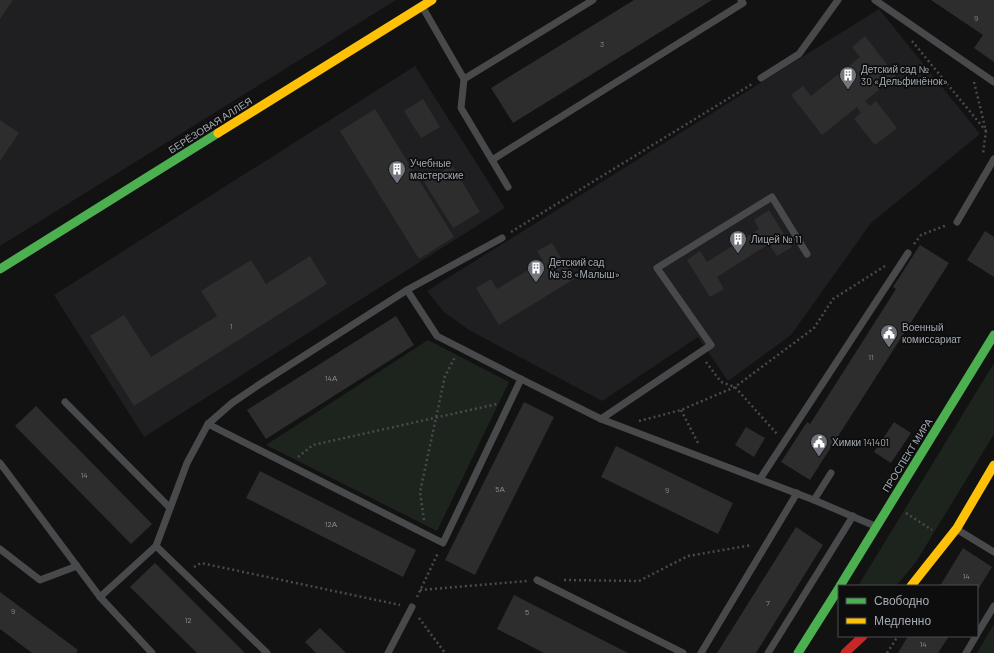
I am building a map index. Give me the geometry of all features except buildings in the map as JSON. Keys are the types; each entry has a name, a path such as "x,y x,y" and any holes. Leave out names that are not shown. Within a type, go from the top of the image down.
{"main road":[{"name":"БЕРЁЗОВАЯ АЛЛЕЯ","path":"0,269 432,0"},
{"name":"ПРОСПЕКТ МИРА","path":"841,585 994,336"},
{"path":"912,585 948,540 994,465"},
{"name":"ПРОСПЕКТ МИРА","path":"798,653 838,590"},
{"path":"845,653 862,637"}],"lane":[{"path":"464,79 593,0"},
{"path":"492,160 743,3 741,0"},
{"path":"760,78 799,54 838,0"},
{"path":"875,0 994,82"},
{"path":"422,6 464,79 460,108 508,187"},
{"path":"957,222 994,159"},
{"path":"601,419 710,345 657,268 772,197 807,254"},
{"path":"100,597 156,546 188,463 208,424 232,403 260,384 407,290 502,238"},
{"path":"760,479 908,253"},
{"path":"407,290 437,336 521,379 601,419 797,493 877,527"},
{"path":"208,424 443,543 521,379"},
{"path":"65,402 170,508"},
{"path":"0,463 100,597 152,653"},
{"path":"814,500 831,473"},
{"path":"701,653 797,493"},
{"path":"768,653 853,516"},
{"path":"956,528 994,552"},
{"path":"156,546 266,653"},
{"path":"0,549 40,580 77,566"},
{"path":"537,580 683,653"},
{"path":"978,633 994,606"},
{"path":"388,653 412,607"},
{"path":"966,653 976,637"}],"path":[{"path":"908,35 986,131"},
{"path":"971,66 986,131 982,161"},
{"path":"502,238 760,78"},
{"path":"620,426 681,410 735,387 814,328 834,299 908,253 921,235 957,222"},
{"path":"426,535 420,492 445,376 460,347"},
{"path":"699,352 721,382 735,387 784,442"},
{"path":"289,465 313,445 511,401"},
{"path":"681,410 706,458"},
{"path":"891,502 948,540"},
{"path":"561,580 639,581 688,556 768,542"},
{"path":"412,607 443,543"},
{"path":"183,573 201,564 412,607 445,653"},
{"path":"420,590 537,580"},
{"path":"887,653 897,637"}],"shaded area":[{"path":"0,0 396,0 0,246"},
{"path":"879,9 980,134 871,223 791,335 728,381 698,337 602,401 469,330 444,312 427,291"},
{"path":"415,66 505,208 144,437 54,295"},
{"path":"428,340 509,382 437,531 266,445"},
{"path":"994,363 994,434 916,562 897,585 859,585"},
{"path":"994,624 994,653 977,653"}],"traffic: fast":[{"path":"0,269 218,133"},
{"path":"841,585 994,335"},
{"path":"798,653 838,590"}],"traffic: slow":[{"path":"218,133 432,0"},
{"path":"912,585 957,528 994,465"}],"traffic: jam":[{"path":"845,653 862,637"}],"place":[{"name":"Детский сад № 30 «Дельфинёнок»","path":"848,90"},
{"name":"Учебные мастерские","path":"397,184"},
{"name":"Лицей № 11","path":"738,254"},
{"name":"Детский сад № 38 «Малыш»","path":"536,283"},
{"name":"Военный комиссариат","path":"889,348"},
{"name":"Химки 141401","path":"819,457"}]}
